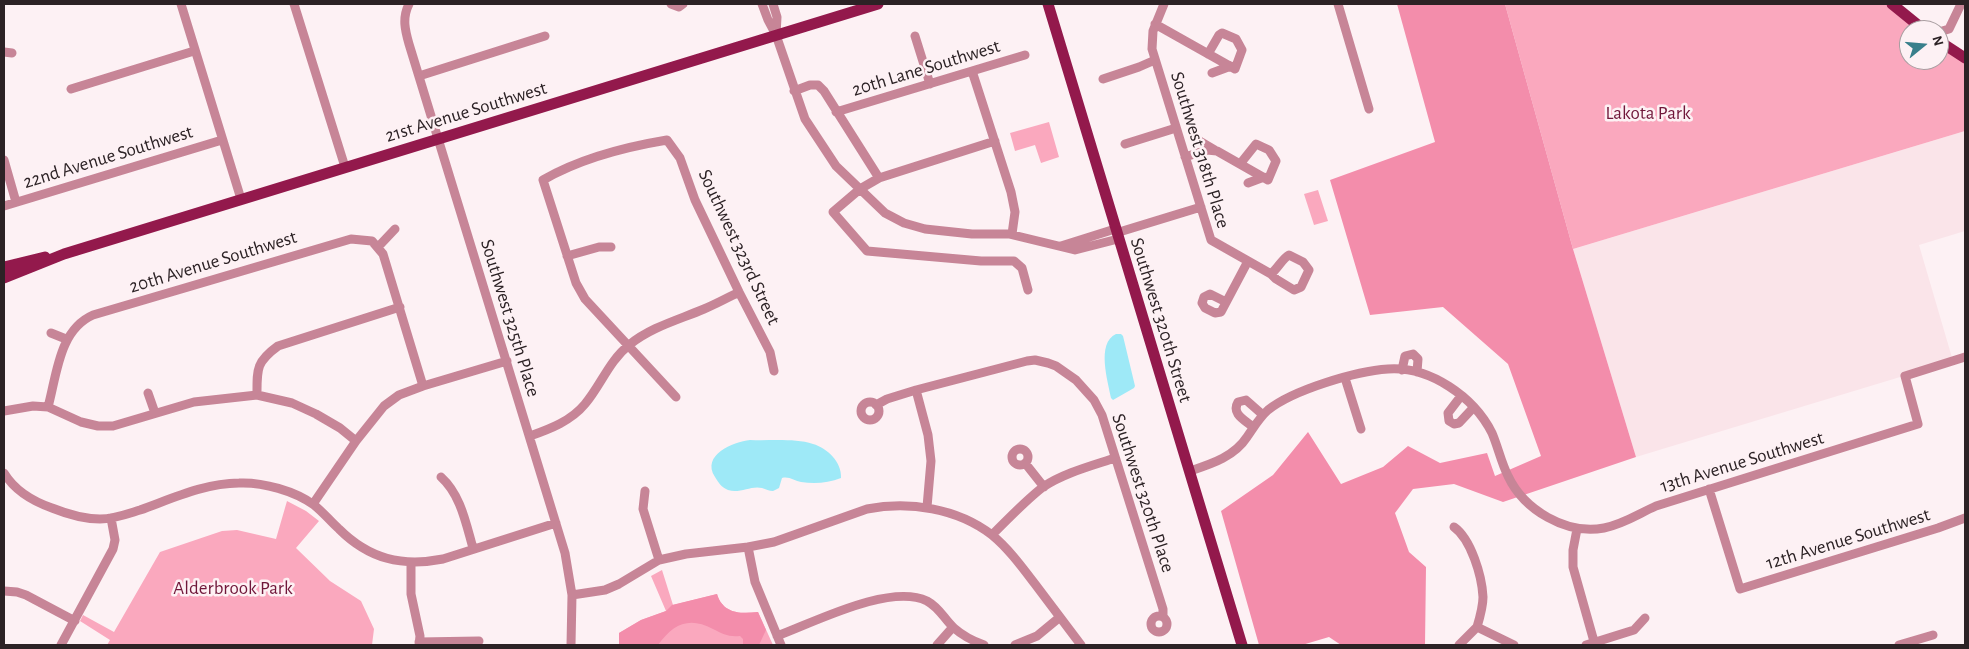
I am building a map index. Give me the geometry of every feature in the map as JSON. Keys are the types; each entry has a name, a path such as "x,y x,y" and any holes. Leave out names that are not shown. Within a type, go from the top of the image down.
{"main road":[{"name":"21st Avenue Southwest","path":"4,278 64,254 345,166 877,4"},
{"name":"Southwest 320th Street","path":"1048,4 1116,234 1242,645"},
{"path":"1892,4 1912,20"},
{"path":"1949,48 1965,58"},
{"name":"21st Avenue Southwest","path":"4,267 26,260 64,254"}],"street":[{"path":"181,4 241,199"},
{"path":"294,4 345,166"},
{"name":"Southwest 325th Place","path":"409,4 405,11 404,28 565,554 572,595 571,645"},
{"path":"671,4 679,7 684,4"},
{"path":"762,4 776,35 805,119 820,143 836,166 885,213 904,223 925,229 972,234 1012,234 1075,250 1116,234 1201,207"},
{"path":"773,4 777,16 776,35"},
{"name":"Southwest 318th Place","path":"1164,4 1155,24 1152,38 1155,60 1212,242 1271,274"},
{"path":"1338,4 1369,109"},
{"path":"1949,29 1962,4"},
{"path":"1155,24 1208,54 1235,68 1242,52 1241,45 1236,39 1221,33 1208,54"},
{"path":"419,76 545,36"},
{"path":"915,36 930,84"},
{"path":"71,89 194,51"},
{"name":"20th Lane Southwest","path":"836,112 1025,54"},
{"path":"1103,79 1155,60"},
{"path":"1212,73 1230,66"},
{"path":"972,71 1011,192 1015,212 1012,234"},
{"name":"20th Lane Southwest","path":"794,91 810,86 818,86 824,91 879,178"},
{"path":"1125,144 1176,128"},
{"path":"1194,138 1268,180 1275,164 1274,156 1269,150 1254,144 1240,164"},
{"name":"22nd Avenue Southwest","path":"4,206 222,140"},
{"name":"Southwest 323rd Street","path":"567,256 543,180 557,171 591,160 632,147 667,140 680,158 695,200 770,352 774,371"},
{"path":"995,141 879,178 860,189 833,212 866,251 981,261 1014,261 1022,268 1028,290"},
{"path":"1186,157 1207,150 1217,151"},
{"path":"4,160 16,202"},
{"path":"1248,183 1264,177"},
{"path":"395,229 378,247 383,254 423,386"},
{"name":"20th Avenue Southwest","path":"66,339 75,326 93,315 331,244 351,239 372,241 378,247"},
{"path":"611,247 599,247 567,256 576,283 584,299 676,397"},
{"path":"1226,302 1248,261"},
{"path":"530,436 560,424 585,405 612,364 627,346 657,327 739,292"},
{"path":"257,395 258,368 264,355 278,346 400,307"},
{"path":"48,407 66,339 51,333"},
{"path":"1402,370 1405,356 1413,354 1418,360 1417,372"},
{"name":"13th Avenue Southwest","path":"1577,528 1602,528 1621,523 1656,506 1918,424 1905,376 1965,357"},
{"path":"313,504 356,441 384,406 399,395 423,386 507,361"},
{"name":"Southwest 320th Place","path":"916,390 1027,361 1048,362 1084,388 1102,415 1163,608 1163,616"},
{"path":"1190,471 1224,458 1241,444 1263,415 1294,395 1372,371 1402,370 1417,372 1443,383 1461,396 1485,422 1492,434 1505,470 1517,492 1527,503 1544,515 1577,528 1573,550 1573,568 1592,644 1634,630 1645,618"},
{"path":"1345,378 1361,429"},
{"path":"876,405 887,399 916,390 928,435 931,461 931,476 926,507"},
{"path":"148,394 155,413"},
{"path":"4,411 33,406 48,407 81,422 98,426 113,426 194,402 257,395 292,402 340,428 356,441"},
{"path":"1461,396 1448,413 1451,423 1459,423 1473,408"},
{"path":"1253,427 1237,413 1235,407 1238,402 1246,400 1263,415"},
{"path":"992,535 1044,487 1064,476 1115,458"},
{"path":"1025,463 1044,487"},
{"path":"4,473 7,488 34,502 68,514 88,518 110,518 225,484 239,483 268,486 293,494 313,504 362,549 385,559 411,563 443,558 556,524"},
{"path":"441,477 450,484 459,502 473,548"},
{"name":"12th Avenue Southwest","path":"1709,489 1740,589 1965,518"},
{"path":"644,491 643,509 659,560"},
{"path":"572,595 605,590 619,584 659,560 686,554 774,542 867,509 897,506 926,507 950,513 975,524 992,535 1019,563 1081,645"},
{"path":"61,645 113,549 115,540 110,518"},
{"path":"1454,527 1465,537 1469,545 1482,586 1483,604 1477,627 1459,645"},
{"path":"748,547 755,582 779,641 865,603 895,596 918,598 928,602 940,609 953,627 970,640 984,645"},
{"path":"411,563 412,594 420,629 419,644 479,641"},
{"path":"4,591 26,595 75,621"},
{"path":"1015,645 1037,636 1060,617"},
{"path":"937,645 953,627"},
{"path":"1477,627 1514,645"},
{"path":"1898,645 1933,634"}],"shaded area":[{"path":"1397,4 1505,4 1573,249 1636,457 1503,502 1454,484 1413,489 1395,513 1409,552 1426,567 1425,645 1341,645 1329,637 1302,645 1259,645 1221,511 1273,475 1308,432 1341,484 1383,467 1408,446 1440,463 1487,453 1495,476 1541,456 1508,364 1443,307 1370,315 1330,180 1435,142"},
{"path":"1965,131 1965,231 1919,245 1953,361 1636,457 1573,249"},
{"path":"717,594 720,601 728,609 745,613 758,612 766,630 759,645 743,645 743,639 740,636 726,635 704,625 689,623 676,627 658,645 619,645 619,633 641,620 666,611 672,605"}],"green space":[{"name":"Lakota Park","path":"1505,4 1892,4 1912,20 1899,20 1899,70 1949,70 1949,48 1965,58 1965,131 1573,249"},
{"path":"1049,122 1059,157 1041,163 1035,145 1015,151 1010,133"},
{"path":"1318,190 1328,221 1314,225 1304,194"},
{"name":"Alderbrook Park","path":"287,501 306,511 319,521 296,548 330,581 361,601 374,629 372,645 107,645 110,640 80,621 83,615 114,632 160,552 222,531 237,530 276,539"},
{"path":"662,570 673,605 717,594 720,601 728,609 745,613 758,612 773,645 619,645 619,633 641,620 666,611 651,576"}],"water":[{"path":"1116,334 1123,336 1135,386 1113,400 1106,373 1105,354 1106,345"},
{"path":"750,440 798,441 818,446 833,456 839,466 841,478 811,483 782,478 779,488 773,491 758,487 737,491 728,490 715,477 712,462 721,451 735,444"}]}
